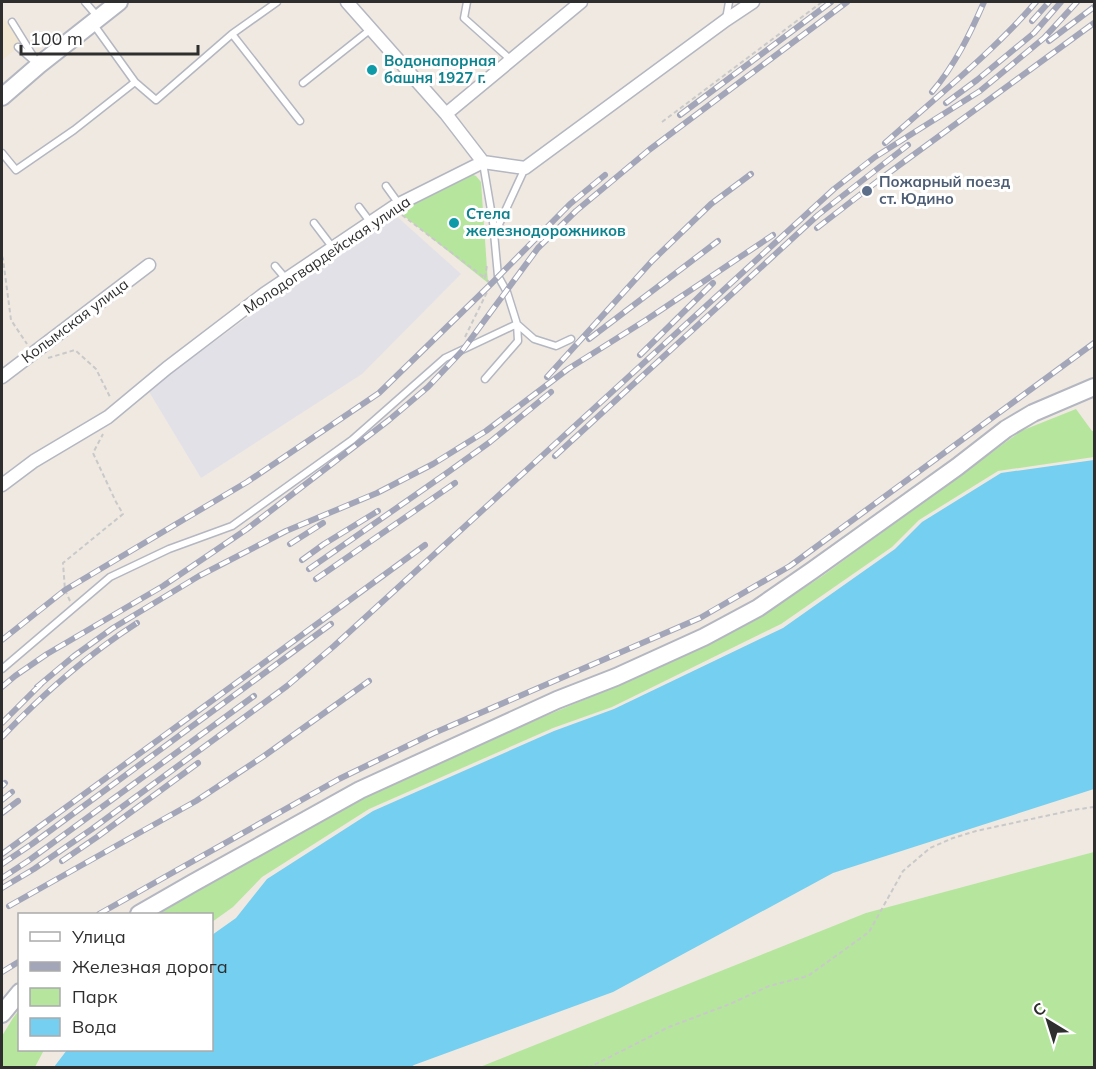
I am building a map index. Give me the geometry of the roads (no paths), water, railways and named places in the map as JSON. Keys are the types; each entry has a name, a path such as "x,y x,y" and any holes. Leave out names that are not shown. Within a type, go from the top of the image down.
{"main road":[{"path":"2,97 119,2"},
{"path":"142,913 360,790 557,700 616,677 704,637 758,608 957,467 1006,429 1033,413 1095,387"},
{"path":"2,1014 18,994"}],"street":[{"path":"347,2 446,114 483,162 525,168 753,2"},
{"path":"446,114 581,2"},
{"name":"Молодогвардейская улица","path":"2,485 34,461 108,417 167,368 286,279 396,206 483,162"},
{"name":"Колымская улица","path":"2,377 149,265"}],"lane":[{"path":"85,2 135,82 156,100 232,34 277,2"},
{"path":"467,2 464,18 511,60"},
{"path":"726,20 729,2"},
{"path":"12,22 39,65"},
{"path":"303,83 372,29"},
{"path":"232,34 300,121"},
{"path":"18,47 39,65"},
{"path":"2,153 16,170 74,130 135,82"},
{"path":"483,162 498,276 507,292 517,324 518,341 485,379"},
{"path":"494,234 525,168"},
{"path":"386,186 396,206"},
{"path":"359,207 370,223"},
{"path":"314,223 333,248"},
{"path":"275,266 286,279"},
{"path":"517,324 534,339 556,346 571,339"},
{"path":"2,669 110,577 169,549 232,526 352,440 445,358 517,324"}],"water":[{"path":"1094,460 1094,789 833,873 613,992 411,1067 54,1067 66,1051 213,1051 213,934 236,918 267,879 373,811 554,731 614,709 783,628 895,549 922,522 1001,473"}],"railway":[{"path":"680,115 831,2"},
{"path":"2,687 47,654 163,586 247,529 389,420 428,387 462,351 538,248 576,211 649,150 847,2"},
{"path":"932,92 961,49 984,2"},
{"path":"885,143 982,57 1036,2"},
{"path":"1032,21 1049,2"},
{"path":"946,103 1034,33 1061,2"},
{"path":"2,888 92,829 287,686 334,646 834,189 875,157 980,91 1044,38 1077,2"},
{"path":"1049,41 1094,7"},
{"path":"817,228 1094,23"},
{"path":"555,456 818,215 908,145"},
{"path":"547,377 652,261 711,204 751,174"},
{"path":"2,640 65,590 247,482 379,393 570,204 605,175"},
{"path":"37,687 113,628 199,576 286,531 377,493 433,464 486,431 568,369 773,235"},
{"path":"589,339 718,241"},
{"path":"640,355 713,283"},
{"path":"101,913 339,779 434,733 700,618 790,566 1094,343"},
{"path":"309,569 490,442 551,392"},
{"path":"316,579 455,483"},
{"path":"302,560 378,511"},
{"path":"290,544 323,523"},
{"path":"2,854 425,545"},
{"path":"2,737 66,676 100,648 137,623"},
{"path":"2,864 331,624"},
{"path":"9,906 196,801 369,681"},
{"path":"2,723 42,683"},
{"path":"2,878 254,696"},
{"path":"62,861 198,763"},
{"path":"2,786 5,783"},
{"path":"2,800 12,792"},
{"path":"2,813 18,801"},
{"path":"2,972 18,962"}],"place":[{"name":"Водонапорная башня 1927 г.","path":"372,70"},
{"name":"Пожарный поезд ст. Юдино","path":"867,191"},
{"name":"Стела железнодорожников","path":"454,223"}]}
